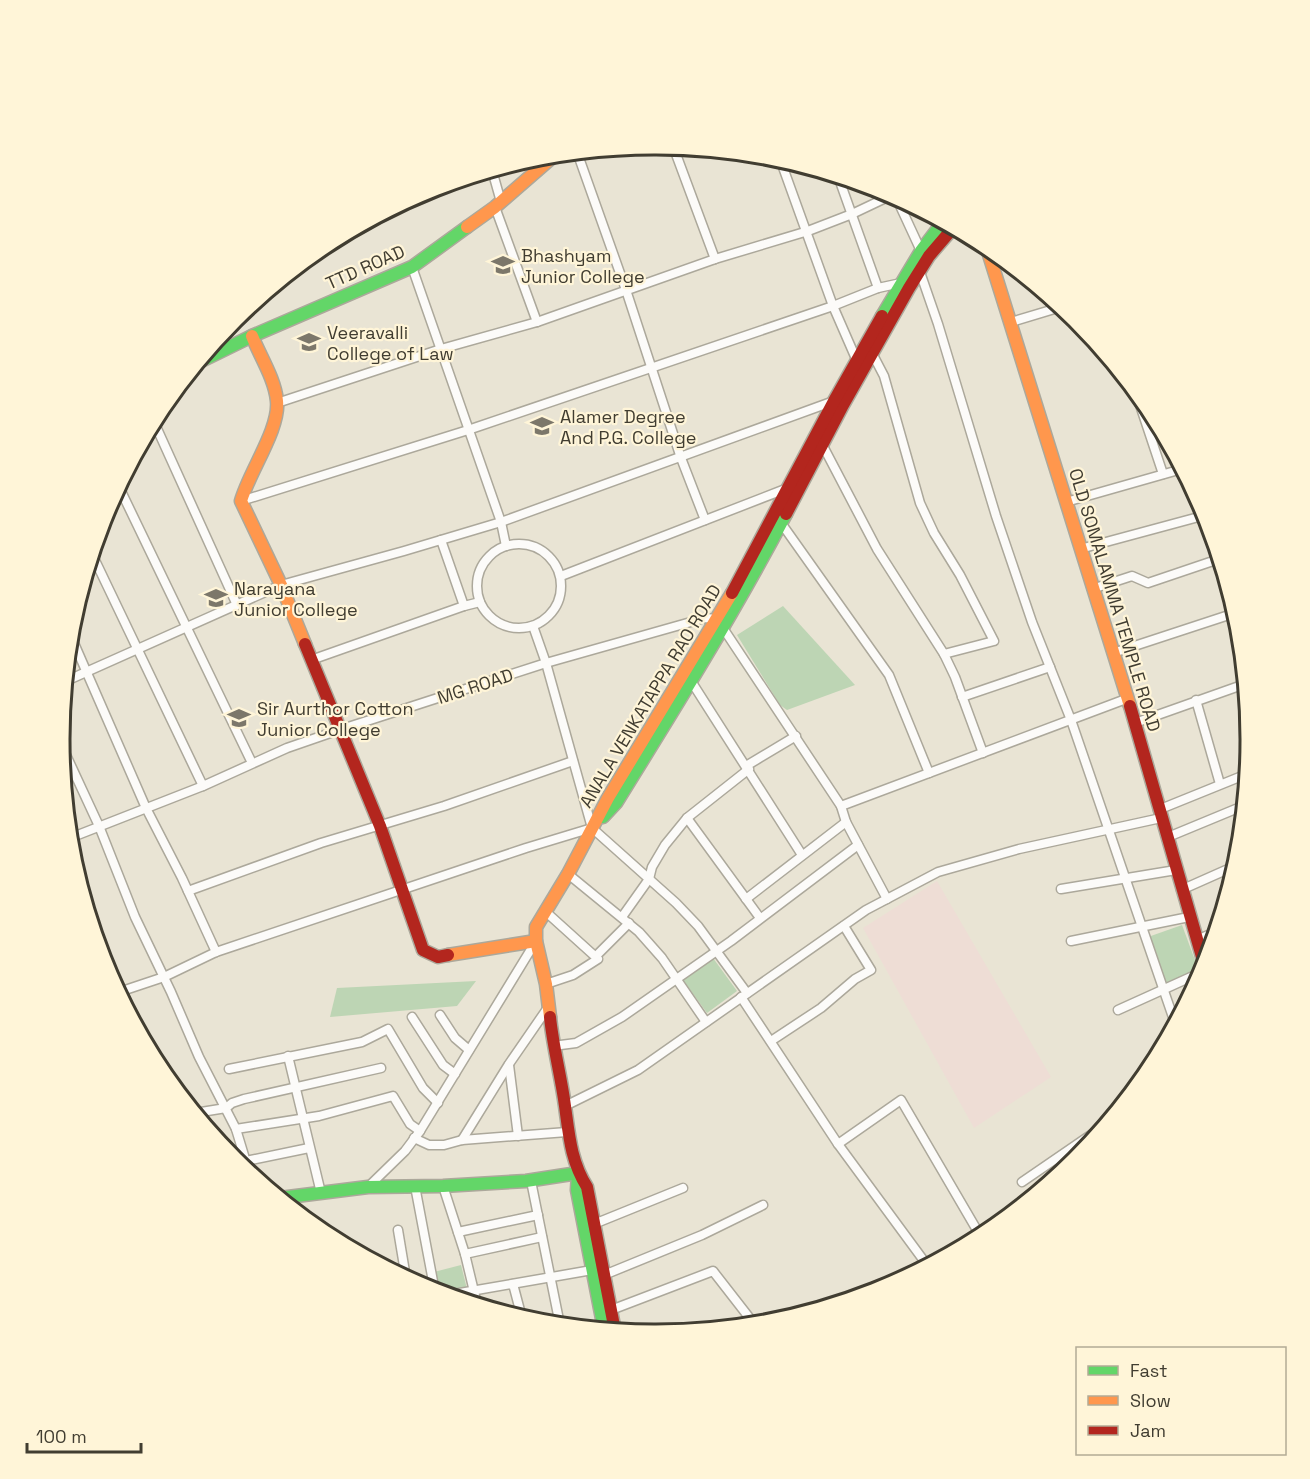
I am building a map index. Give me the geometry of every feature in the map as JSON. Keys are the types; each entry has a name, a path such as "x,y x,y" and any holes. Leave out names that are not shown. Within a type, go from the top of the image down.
{"street":[{"path":"677,156 715,259"},
{"path":"580,160 626,290 681,458 705,520"},
{"name":"TTD ROAD","path":"217,353 412,267 498,205 543,166"},
{"path":"784,170 833,306 857,361"},
{"path":"493,178 498,205 537,322"},
{"path":"842,186 878,288"},
{"path":"277,403 441,350 537,322 715,259 808,231 881,200"},
{"path":"902,209 921,251"},
{"name":"ANALA VENKATAPPA RAO ROAD","path":"592,828 616,803 691,681 777,518 823,446 838,403 857,361 901,283 938,228"},
{"name":"ANALA VENKATAPPA RAO ROAD","path":"777,518 788,488 838,403 872,353 929,256 948,234"},
{"name":"OLD SOMALAMMA TEMPLE ROAD","path":"992,262 1135,723 1200,950"},
{"path":"412,267 501,522 506,546"},
{"path":"920,272 996,516 1032,622 1071,720 1171,1013"},
{"path":"241,501 468,430 833,306 878,288 901,283"},
{"path":"1011,322 1051,310"},
{"path":"252,336 277,403 265,444 242,490 241,501 281,585 380,826 423,950 438,957 536,940"},
{"path":"872,353 884,376 920,503 934,533 960,574 994,641 944,654"},
{"path":"74,677 281,585 501,522 838,403"},
{"path":"1145,422 1162,474"},
{"path":"158,432 237,605"},
{"path":"823,446 877,549 944,654 983,753"},
{"path":"1066,502 1174,471"},
{"path":"561,576 788,488"},
{"path":"123,498 252,763"},
{"path":"1080,549 1195,517"},
{"path":"777,518 889,675 929,774"},
{"path":"441,540 464,606"},
{"path":"529,545 549,556 561,576 560,597 550,615 533,626 512,628 493,619 480,602 477,589 478,575 489,557 506,546 529,545"},
{"path":"1092,589 1132,576 1148,583 1211,562"},
{"path":"97,566 203,786"},
{"path":"311,660 480,602"},
{"path":"1113,653 1226,616"},
{"name":"MG ROAD","path":"79,834 203,786 287,748 339,730 546,663 705,618 720,623"},
{"path":"720,623 841,806 846,822 887,899"},
{"name":"ANALA VENKATAPPA RAO ROAD","path":"592,828 613,789 720,623"},
{"path":"533,626 546,663 592,828 698,926 717,950 771,1041 838,1144 923,1259"},
{"path":"78,651 146,808 216,952"},
{"path":"962,697 1050,667"},
{"path":"691,681 748,767 802,855"},
{"path":"1135,723 1237,687"},
{"path":"841,806 1126,699"},
{"path":"1197,700 1220,784"},
{"path":"546,984 573,975 598,959 596,956 626,920 665,845 687,818 748,767 795,736"},
{"path":"188,891 321,843 380,826 573,761"},
{"path":"71,767 99,826 135,917 199,1057 226,1108 244,1155"},
{"path":"565,1106 638,1070 844,926 887,899 938,872 1019,849 1108,830 1160,814 1238,777"},
{"path":"1168,837 1235,809"},
{"path":"687,818 760,918"},
{"path":"747,899 846,822"},
{"path":"592,828 536,927 536,940 546,984 567,1132 578,1173 586,1186 614,1323"},
{"path":"127,989 164,977 216,952 592,828"},
{"path":"553,1046 576,1043 622,1017 717,950 858,844"},
{"path":"1062,889 1176,870"},
{"path":"1181,890 1224,871"},
{"path":"568,874 626,920 662,958 706,1022"},
{"path":"546,912 596,956"},
{"path":"1071,941 1141,929 1189,917"},
{"path":"771,1041 821,1008 855,979 871,970 844,926"},
{"path":"1197,940 1205,937"},
{"path":"368,1187 405,1151 417,1134 536,940"},
{"path":"1118,1010 1188,979"},
{"path":"462,1140 509,1064 549,1006"},
{"path":"440,1015 455,1038 470,1050"},
{"path":"412,1017 443,1065 455,1074"},
{"path":"229,1069 362,1042 388,1029 423,1088 438,1103"},
{"path":"288,1056 321,1193"},
{"path":"509,1064 518,1136"},
{"path":"205,1111 226,1108 244,1099 381,1068"},
{"path":"236,1130 342,1112 393,1096 417,1134 429,1145 444,1145 462,1140 567,1132"},
{"path":"838,1144 901,1100 976,1228"},
{"path":"1022,1182 1074,1146"},
{"path":"250,1160 309,1148"},
{"path":"291,1197 368,1187 531,1181 578,1173"},
{"path":"578,1173 577,1190 602,1321"},
{"path":"531,1181 558,1316"},
{"path":"415,1186 433,1281"},
{"path":"443,1186 465,1254 475,1295"},
{"path":"594,1224 683,1188"},
{"path":"604,1275 702,1236 764,1205"},
{"path":"458,1232 538,1215"},
{"path":"398,1230 404,1268"},
{"path":"465,1254 542,1237"},
{"path":"465,1292 592,1270"},
{"path":"611,1310 713,1271 748,1316"},
{"path":"513,1284 519,1308"}],"shaded area":[{"path":"937,881 1051,1077 974,1128 863,928"}],"green space":[{"path":"783,606 855,685 787,710 780,705 737,635"},
{"path":"1182,925 1196,962 1190,974 1166,983 1148,937"},
{"path":"713,958 737,991 707,1013 683,980"},
{"path":"476,981 457,1006 330,1017 337,988"},
{"path":"461,1265 467,1289 460,1291 436,1282 434,1272"}],"traffic: fast":[{"path":"217,353 412,267 467,227"},
{"path":"882,316 921,251 938,228"},
{"path":"603,817 616,803 682,696 746,588 786,514"},
{"path":"578,1173 577,1190 603,1321"},
{"path":"291,1197 368,1187 443,1186 526,1181 578,1173"}],"traffic: slow":[{"path":"467,227 495,207 542,166"},
{"path":"991,262 1130,706"},
{"path":"252,336 276,393 277,412 269,437 241,501 281,585 305,644"},
{"path":"550,1017 546,984 536,941 536,927 568,874 608,798 732,593"},
{"path":"448,955 536,941"}],"traffic: jam":[{"path":"786,514 843,405 909,288 929,256 948,234"},
{"path":"732,593 882,316"},
{"path":"305,644 380,826 423,950 438,957 448,955"},
{"path":"1130,706 1200,949"},
{"path":"550,1017 572,1148 577,1168 587,1187 613,1323"}],"place":[{"name":"Bhashyam Junior College","path":"503,265"},
{"name":"Veeravalli College of Law","path":"309,342"},
{"name":"Alamer Degree And P.G. College","path":"542,426"},
{"name":"Narayana Junior College","path":"216,598"},
{"name":"Sir Aurthor Cotton Junior College","path":"239,718"}]}
